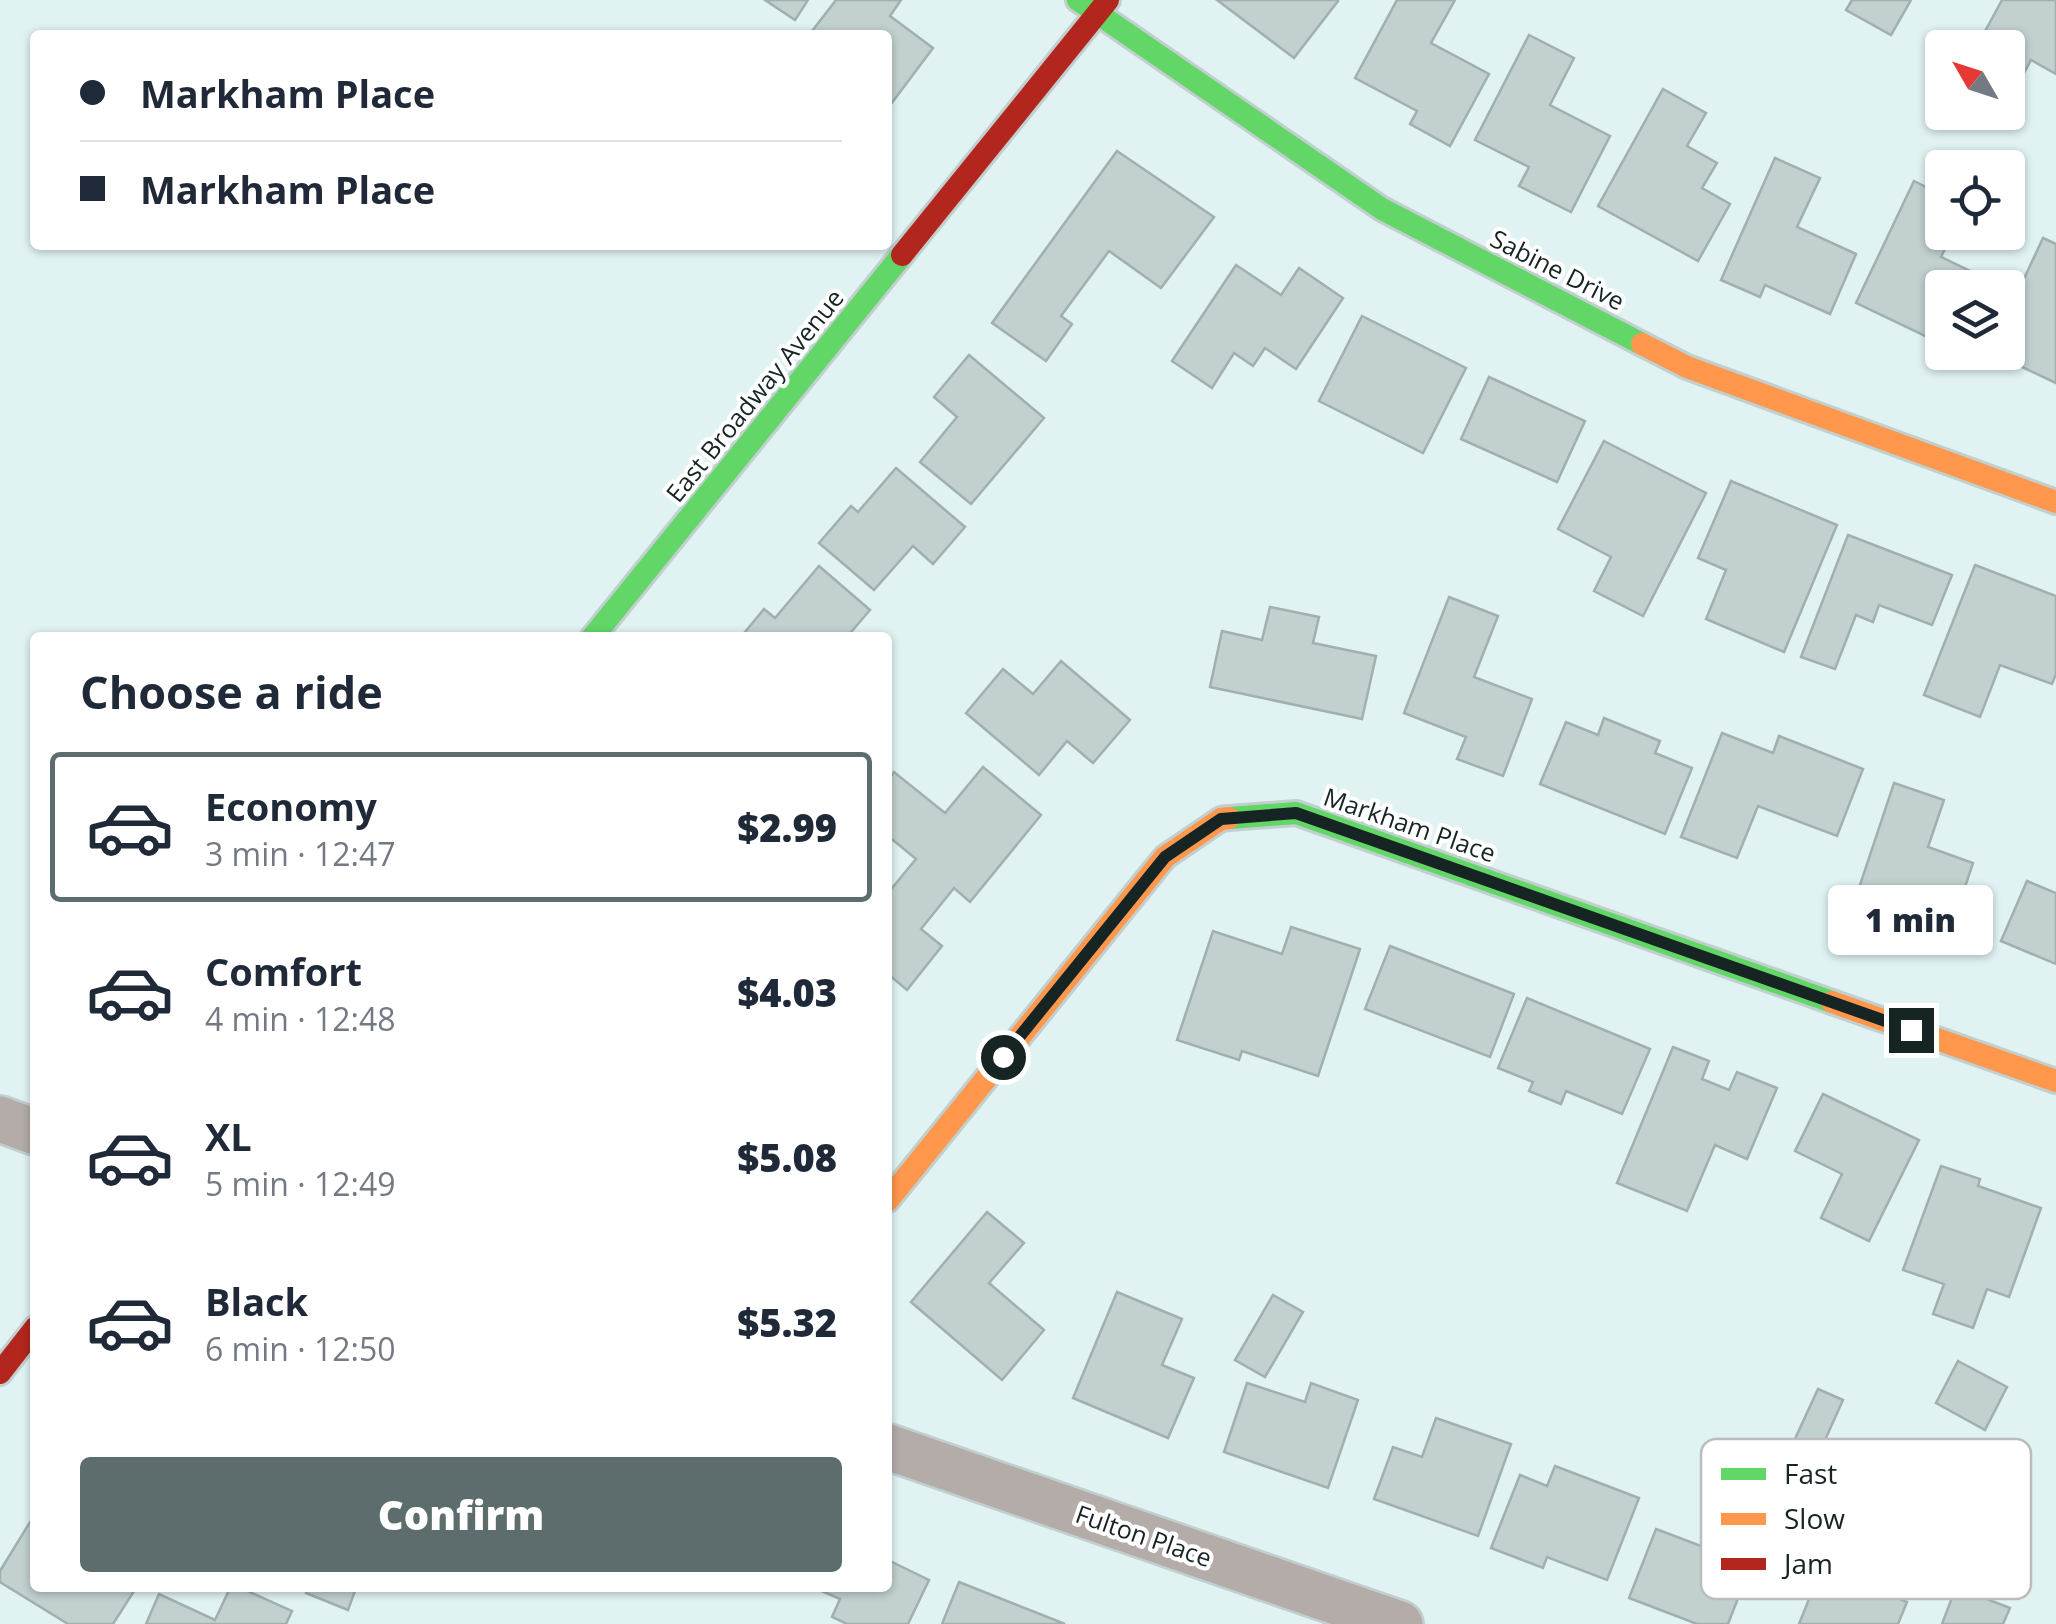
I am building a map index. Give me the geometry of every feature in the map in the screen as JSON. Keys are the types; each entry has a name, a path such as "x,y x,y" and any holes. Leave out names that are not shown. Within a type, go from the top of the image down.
{"street":[{"name":"Sabine Drive","path":"1078,0 1104,7 1382,209 1686,367 2056,502"},
{"name":"East Broadway Avenue","path":"597,632 1104,7"},
{"name":"Markham Place","path":"892,1195 1165,857 1221,819 1296,813 2056,1081"},
{"path":"0,1119 30,1130"},
{"path":"0,1373 30,1334"},
{"name":"Fulton Place","path":"892,1448 1400,1624"}],"building":[{"path":"765,0 808,0 795,20"},
{"path":"836,0 901,0 890,16 933,48 892,103 892,30 813,30"},
{"path":"1217,0 1337,0 1338,1 1294,58"},
{"path":"1397,0 1455,0 1431,43 1489,74 1450,146 1410,124 1417,111 1355,78"},
{"path":"1852,0 1911,0 1891,35 1846,10"},
{"path":"2002,0 2056,0 2056,74 2031,60 2025,71 2025,30 1986,30"},
{"path":"1529,35 1574,58 1550,105 1610,136 1571,212 1519,186 1529,167 1475,140"},
{"path":"1663,89 1706,113 1687,146 1717,163 1702,188 1730,204 1698,261 1598,206"},
{"path":"1117,151 1214,217 1161,288 1109,251 1061,316 1072,324 1046,361 992,323"},
{"path":"1775,158 1820,178 1797,227 1856,254 1830,314 1765,285 1760,297 1721,280"},
{"path":"1914,181 1925,186 1925,250 1944,250 1941,257 1968,270 1925,270 1925,336 1856,303"},
{"path":"2043,238 2056,244 2056,383 2025,368 2025,277"},
{"path":"1236,265 1281,295 1299,268 1343,298 1296,369 1265,348 1253,366 1234,353 1212,388 1172,361"},
{"path":"1362,316 1466,368 1423,453 1319,401"},
{"path":"969,355 1044,418 971,504 920,462 957,417 934,397"},
{"path":"1489,377 1585,421 1557,482 1461,439"},
{"path":"1604,441 1706,493 1643,616 1594,591 1611,557 1558,529"},
{"path":"896,468 965,527 933,564 913,546 874,590 819,543 851,506 858,512"},
{"path":"1731,481 1837,525 1784,652 1706,619 1726,570 1698,558"},
{"path":"1848,535 1952,575 1932,625 1879,605 1873,622 1856,615 1835,669 1801,657"},
{"path":"1975,565 2056,596 2056,674 2052,684 2000,665 1980,717 1924,695"},
{"path":"819,566 870,610 851,632 745,632 764,609 775,618"},
{"path":"1449,597 1498,616 1474,677 1532,699 1503,776 1457,759 1466,737 1404,713"},
{"path":"1270,607 1319,617 1313,643 1376,656 1362,719 1210,687 1222,631 1262,640"},
{"path":"1061,661 1130,720 1093,763 1067,741 1039,775 966,713 1003,669 1033,694"},
{"path":"1604,718 1660,741 1655,753 1692,768 1665,834 1540,784 1566,722 1598,735"},
{"path":"1722,733 1773,753 1779,736 1863,769 1837,836 1758,806 1737,858 1681,837"},
{"path":"983,767 1041,815 970,902 954,888 921,929 942,946 907,990 892,977 892,888 916,859 892,839 894,772 945,813"},
{"path":"1894,783 1944,800 1928,847 1973,863 1949,935 1854,903"},
{"path":"2027,881 2056,893 2056,964 2001,941"},
{"path":"1291,927 1360,949 1318,1076 1242,1051 1239,1060 1177,1040 1213,931 1282,954"},
{"path":"1390,946 1514,994 1490,1057 1365,1009"},
{"path":"1527,998 1650,1049 1622,1114 1566,1091 1561,1104 1529,1091 1533,1082 1498,1068"},
{"path":"1673,1047 1709,1061 1702,1079 1729,1090 1737,1072 1777,1088 1747,1159 1715,1145 1687,1211 1617,1183"},
{"path":"1823,1094 1919,1140 1869,1241 1821,1218 1842,1174 1795,1151"},
{"path":"1941,1166 1980,1179 1978,1186 2041,1208 2009,1297 1987,1289 1973,1328 1933,1314 1944,1284 1903,1270"},
{"path":"987,1212 1024,1243 989,1283 1044,1330 1002,1380 911,1302"},
{"path":"1117,1292 1182,1319 1162,1365 1194,1378 1168,1438 1073,1398"},
{"path":"1273,1295 1303,1312 1265,1377 1235,1360"},
{"path":"1958,1361 2007,1387 1985,1430 1936,1403"},
{"path":"1247,1383 1305,1402 1311,1383 1358,1400 1328,1488 1224,1452"},
{"path":"1818,1389 1843,1400 1825,1439 1795,1439"},
{"path":"1436,1418 1511,1444 1478,1536 1374,1499 1393,1447 1422,1457"},
{"path":"1555,1466 1639,1498 1607,1580 1547,1557 1543,1568 1491,1548 1520,1475 1547,1486"},
{"path":"30,1522 30,1592 133,1592 113,1624 68,1624 0,1582 0,1571"},
{"path":"1656,1529 1701,1546 1701,1599 1738,1599 1728,1624 1697,1624 1629,1598"},
{"path":"892,1562 929,1580 908,1624 847,1624 832,1617 840,1599 824,1592 892,1592"},
{"path":"959,1582 1065,1624 942,1624"},
{"path":"228,1592 250,1592 292,1611 286,1624 146,1624 159,1594 215,1620"},
{"path":"306,1592 355,1592 348,1610"},
{"path":"1809,1599 1907,1602 1898,1624 1799,1624"},
{"path":"1951,1599 1987,1599 2010,1608 2003,1624 1942,1624"}],"traffic: fast":[{"path":"1078,0 1382,209 1642,344"},
{"path":"597,632 902,255"},
{"path":"1229,818 1296,813 1832,1002"}],"traffic: slow":[{"path":"1642,344 1687,367 2056,502"},
{"path":"892,1195 1165,857 1221,819 1229,818"},
{"path":"1832,1002 2056,1081"}],"traffic: jam":[{"path":"902,255 1108,0"},
{"path":"0,1373 30,1334"}],"route":[{"path":"1003,1057 1165,857 1221,819 1296,813 1911,1030"}]}
